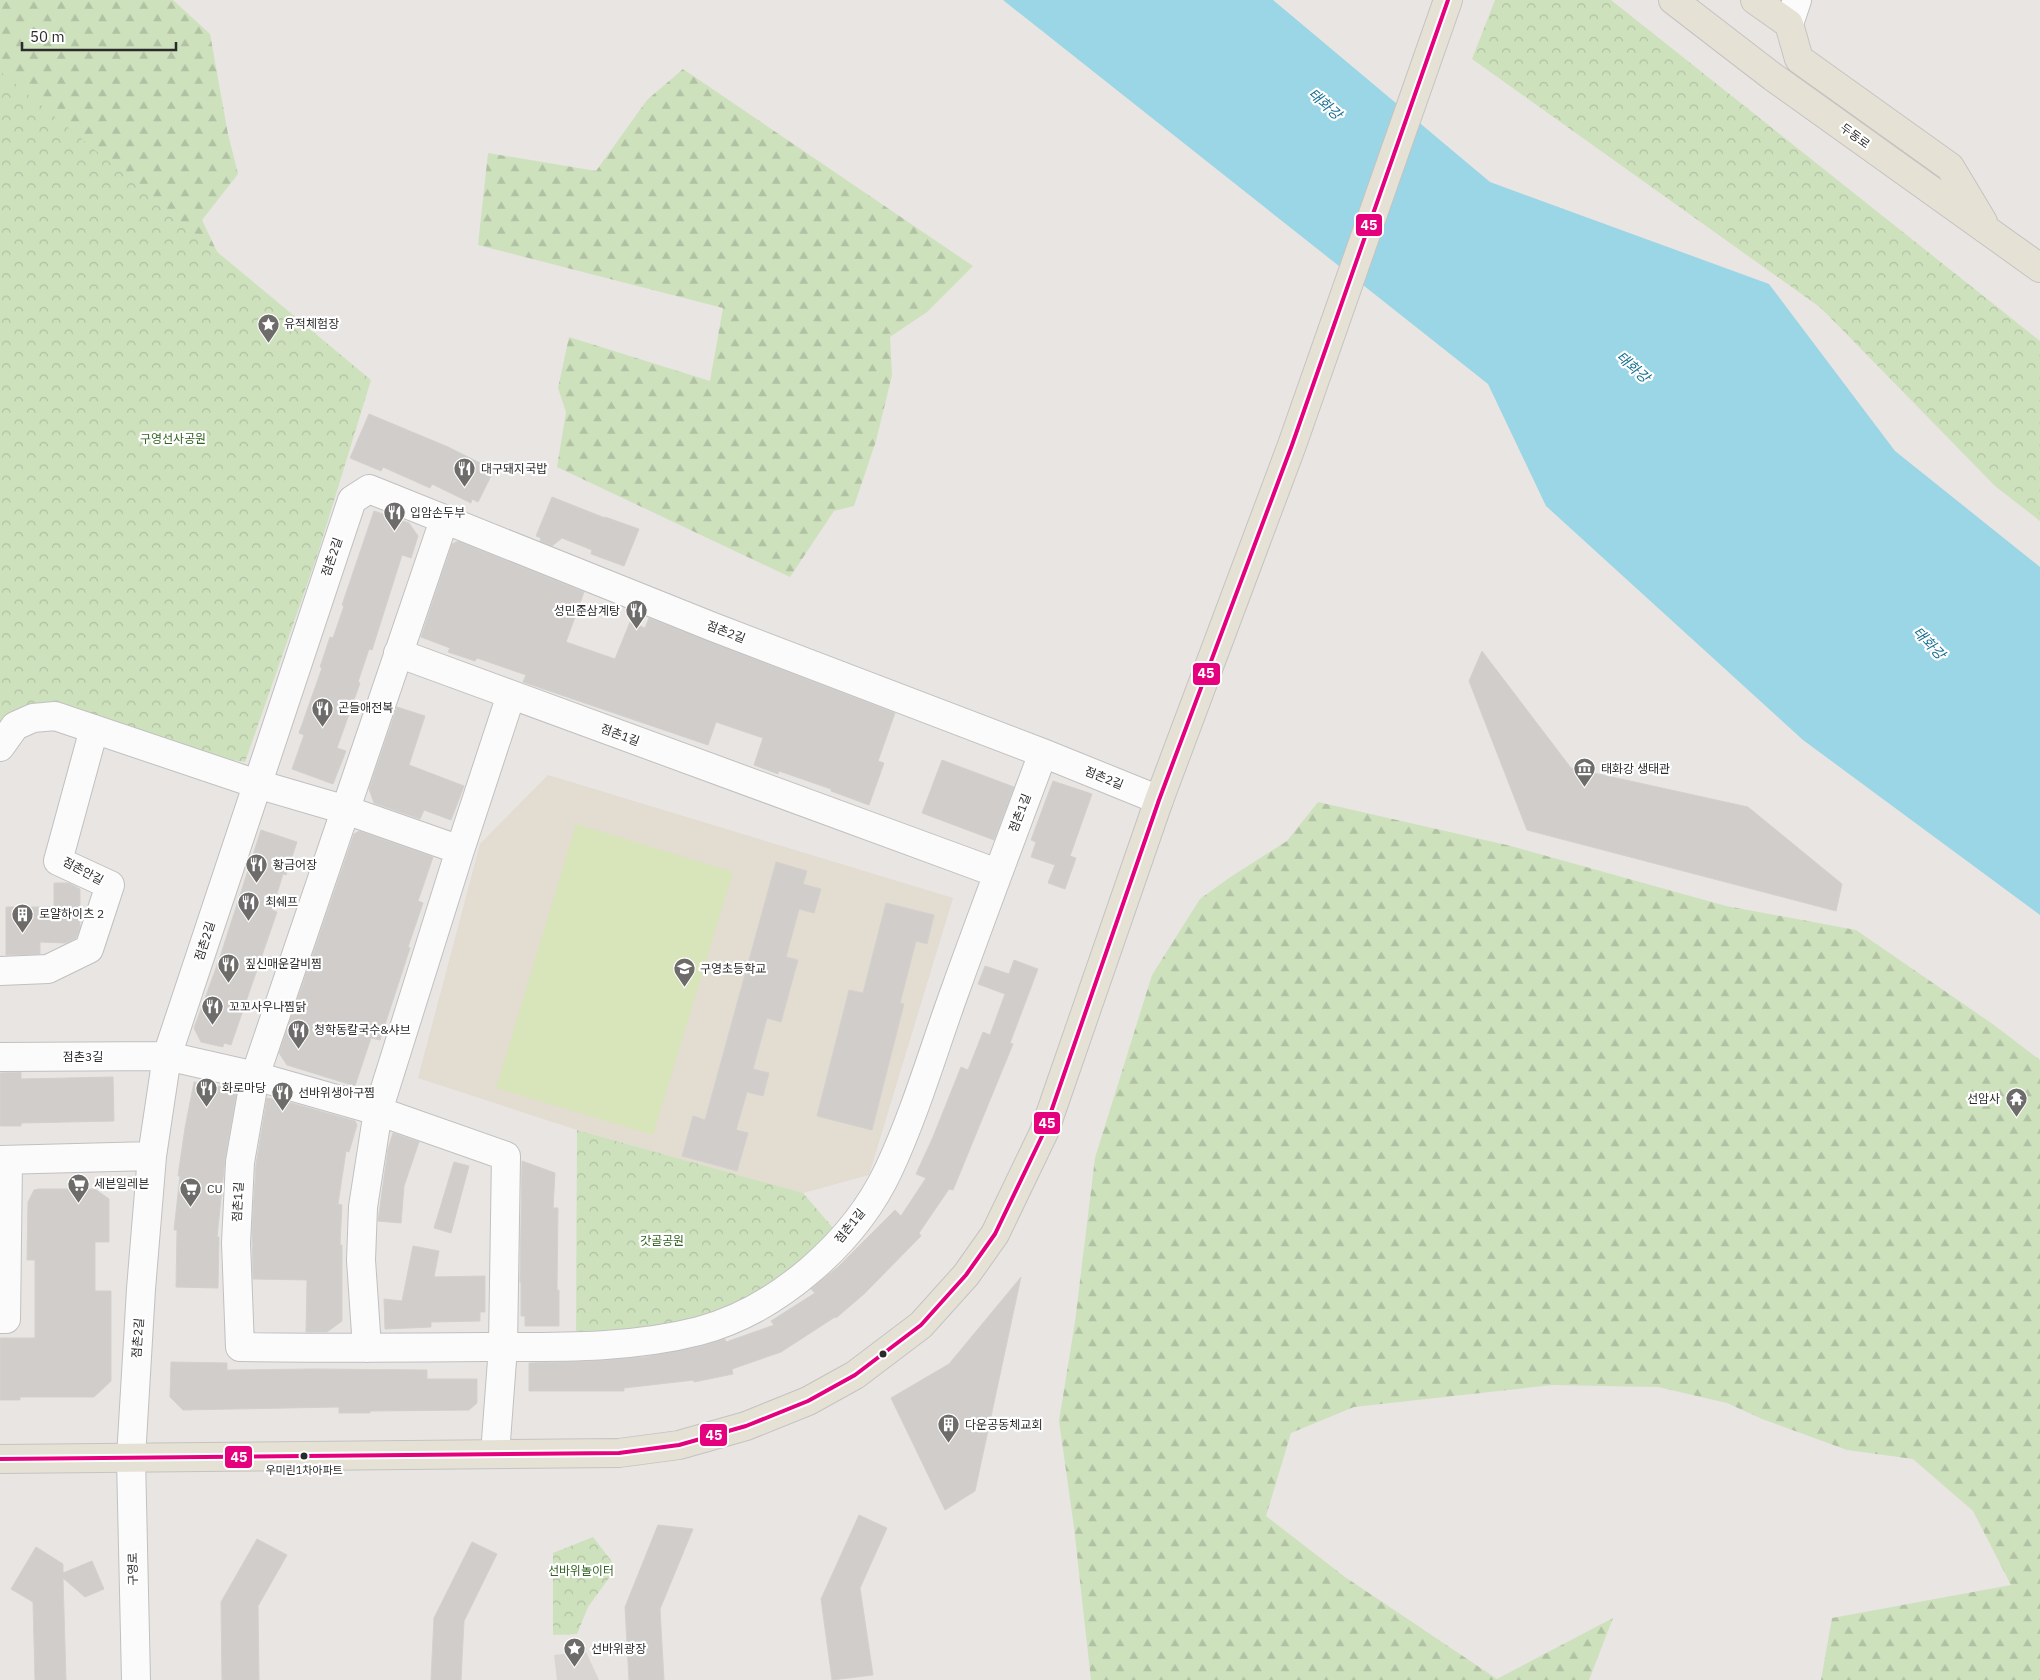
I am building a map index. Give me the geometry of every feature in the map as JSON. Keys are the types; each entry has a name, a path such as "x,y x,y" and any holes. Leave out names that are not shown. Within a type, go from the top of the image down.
{"main road":[{"path":"0,1459 619,1453 680,1446 746,1426 808,1401 855,1374 921,1325 966,1275 995,1234 1044,1132 1159,800 1292,445 1448,0"},
{"name":"두동로","path":"1673,0 1773,77 2040,268"},
{"path":"1755,0 1793,12 1799,59 1950,167 1989,232"}],"street":[{"name":"점촌2길","path":"131,1458 141,1289 152,1156 166,1056 352,500 369,489 713,627 1043,753 1159,800"},
{"path":"398,653 444,520"},
{"name":"점촌1길","path":"997,874 398,653 255,1076 240,1162 236,1243 240,1347 503,1347 624,1344 702,1330 763,1304 794,1284 843,1237 868,1205 888,1171 926,1073 997,874 1043,753"},
{"path":"367,1348 361,1260 363,1206 378,1111 460,850 511,696"},
{"path":"0,747 15,726 33,718 55,716 257,784 346,810 460,850"},
{"name":"점촌안길","path":"0,971 48,969 89,948 110,885 58,861 94,729"},
{"name":"점촌3길","path":"0,1057 166,1056 255,1076 378,1111"},
{"path":"378,1111 506,1156 503,1347 495,1454"},
{"path":"0,1319 6,1319 4,1160 152,1156"},
{"name":"구영로","path":"131,1458 136,1680"}],"shaded area":[{"name":"구영초등학교","path":"548,775 953,898 869,1175 803,1193 577,1130 418,1078 480,844"},
{"name":"선바위광장","path":"586,1652 599,1680 557,1680 554,1655"}],"green space":[{"path":"0,0 173,0 210,34 228,134 238,174 202,220 246,313 0,430"},
{"path":"1495,0 1611,0 2040,341 2040,521 1995,486 1821,308 1472,59"},
{"path":"683,69 973,266 927,312 890,337 892,375 876,441 854,506 834,511 790,577 557,467 566,412 558,388 569,337 710,381 723,308 478,245 488,153 596,171 647,100"},
{"name":"구영선사공원","path":"0,71 371,380 317,556 245,762 220,758 55,716 0,747"},
{"path":"1318,802 1511,846 1726,906 1856,930 1994,1025 2040,1060 2040,1680 1821,1680 1832,1618 2011,1585 1973,1511 1913,1459 1847,1450 1762,1419 1727,1403 1658,1387 1552,1385 1354,1407 1291,1433 1266,1516 1345,1577 1497,1679 1613,1618 1589,1680 1091,1680 1074,1527 1059,1421 1075,1322 1095,1158 1152,975 1200,899 1287,841"},
{"path":"576,824 733,872 653,1135 496,1088"},
{"name":"갓골공원","path":"577,1130 803,1193 834,1229 790,1278 723,1312 663,1328 576,1334"},
{"name":"선바위놀이터","path":"593,1537 613,1563 609,1578 588,1607 577,1634 553,1635 553,1553"}],"water":[{"name":"태화강","path":"1003,0 1273,0 1490,182 1769,284 1895,451 2040,567 2040,915 1803,740 1546,506 1488,384"}],"building":[{"path":"369,414 448,447 494,470 478,502 472,499 471,503 432,484 430,488 383,467 381,471 350,458"},
{"path":"552,497 639,529 624,566 591,554 592,550 562,538 552,546 540,541 541,538 536,536"},
{"path":"374,511 409,523 418,536 411,558 402,555 372,650 369,649 358,682 360,683 337,748 346,751 333,784 292,769 304,735 299,733 322,668 320,667 330,637 333,638 344,606 342,605"},
{"path":"458,541 584,592 566,642 615,659 630,622 645,628 649,618 895,713 878,761 884,763 869,805 831,791 831,789 779,771 778,774 754,765 763,738 716,722 708,745 523,682 526,675 477,658 475,661 448,652 450,648 421,637 452,544"},
{"name":"태화강 생태관","path":"1482,651 1571,768 1748,807 1842,884 1836,911 1527,830 1469,681"},
{"path":"397,707 425,716 409,765 464,786 451,820 424,810 420,819 374,803 369,789"},
{"path":"942,760 1014,787 994,840 922,813"},
{"path":"1053,781 1092,794 1070,856 1076,858 1065,889 1048,883 1055,865 1031,857 1036,842 1031,840"},
{"path":"261,830 297,842 286,875 283,874 272,910 277,912 231,1045 224,1043 223,1047 201,1042 194,1028 219,960"},
{"path":"359,831 433,857 418,901 423,903 408,947 410,948 380,1040 371,1038 355,1086 287,1065 279,1053 354,834"},
{"path":"776,862 807,871 803,884 821,889 814,913 799,909 786,957 798,960 781,1022 767,1018 753,1069 769,1073 763,1096 747,1092 736,1130 748,1133 737,1171 682,1156 693,1116 705,1120"},
{"path":"54,883 69,883 80,889 80,927 76,938 66,943 40,942 40,954 6,955 6,907 54,907"},
{"path":"886,903 934,915 927,944 916,941 900,1003 904,1004 872,1130 817,1116 849,990 863,993"},
{"path":"1014,960 1038,969 1010,1043 1013,1044 953,1190 949,1189 919,1233 921,1236 864,1294 836,1318 781,1352 732,1369 733,1374 694,1382 694,1380 624,1388 624,1391 529,1391 529,1363 645,1357 702,1346 725,1339 726,1342 774,1325 771,1321 815,1293 811,1289 838,1267 895,1210 901,1216 926,1178 916,1174 961,1067 968,1070 983,1032 990,1035 1005,994 978,984 985,966 1009,974"},
{"path":"21,1072 21,1079 113,1077 114,1121 21,1123 21,1126 0,1126 0,1073"},
{"path":"194,1082 237,1090 225,1159 217,1237 219,1237 218,1288 176,1287 177,1230 174,1230 180,1176 178,1176"},
{"path":"267,1098 355,1121 357,1125 349,1152 346,1151 338,1204 342,1205 340,1245 342,1245 342,1321 327,1332 306,1332 307,1280 253,1279 252,1230 256,1164"},
{"path":"393,1133 419,1142 404,1186 401,1223 378,1221 388,1149"},
{"path":"522,1161 555,1173 553,1208 558,1208 557,1290 559,1290 559,1326 525,1326 525,1316 521,1316"},
{"path":"454,1162 469,1166 451,1233 434,1228"},
{"path":"95,1189 109,1199 109,1242 95,1242 95,1291 111,1291 111,1381 94,1397 20,1397 20,1400 0,1400 0,1338 35,1338 35,1260 27,1260 28,1202 34,1190"},
{"path":"413,1246 439,1251 434,1277 485,1276 485,1312 480,1312 480,1321 431,1322 431,1327 385,1329 384,1299 402,1301"},
{"name":"다운공동체교회","path":"1021,1277 975,1491 945,1510 891,1398 949,1364"},
{"path":"171,1362 227,1363 227,1370 427,1370 427,1379 477,1379 477,1403 469,1410 370,1411 370,1413 339,1413 339,1407 183,1410 170,1397"},
{"path":"859,1515 887,1528 860,1588 873,1675 832,1680 821,1599"},
{"path":"658,1525 693,1529 660,1609 664,1680 629,1680 625,1607"},
{"path":"257,1539 287,1555 258,1606 259,1680 222,1680 221,1602"},
{"path":"472,1542 497,1554 464,1621 461,1680 431,1680 434,1618"},
{"path":"36,1547 63,1564 63,1573 92,1561 104,1589 85,1597 63,1578 66,1680 35,1680 33,1602 11,1589"}],"transit line":[{"name":"45","path":"0,1459 619,1453 679,1445 746,1426 808,1401 855,1375 921,1325 966,1275 995,1234 1044,1132 1159,800 1292,445 1448,0"}],"place":[{"name":"유적체험장","path":"268,343"},
{"name":"대구돼지국밥","path":"465,488"},
{"name":"입암손두부","path":"394,532"},
{"name":"성민준삼계탕","path":"636,630"},
{"name":"곤들애전복","path":"322,727"},
{"name":"태화강 생태관","path":"1585,788"},
{"name":"황금어장","path":"257,884"},
{"name":"최쉐프","path":"249,921"},
{"name":"로얄하이츠 2","path":"23,933"},
{"name":"짚신매운갈비찜","path":"229,983"},
{"name":"구영초등학교","path":"684,988"},
{"name":"꼬꼬사우나찜닭","path":"213,1026"},
{"name":"청학동칼국수&샤브","path":"298,1049"},
{"name":"화로마당","path":"206,1107"},
{"name":"선바위생아구찜","path":"282,1112"},
{"name":"선암사","path":"2016,1118"},
{"name":"세븐일레븐","path":"78,1203"},
{"name":"CU","path":"191,1208"},
{"name":"다운공동체교회","path":"949,1444"},
{"name":"우미린1차아파트","path":"304,1456"},
{"name":"선바위광장","path":"575,1668"}]}
